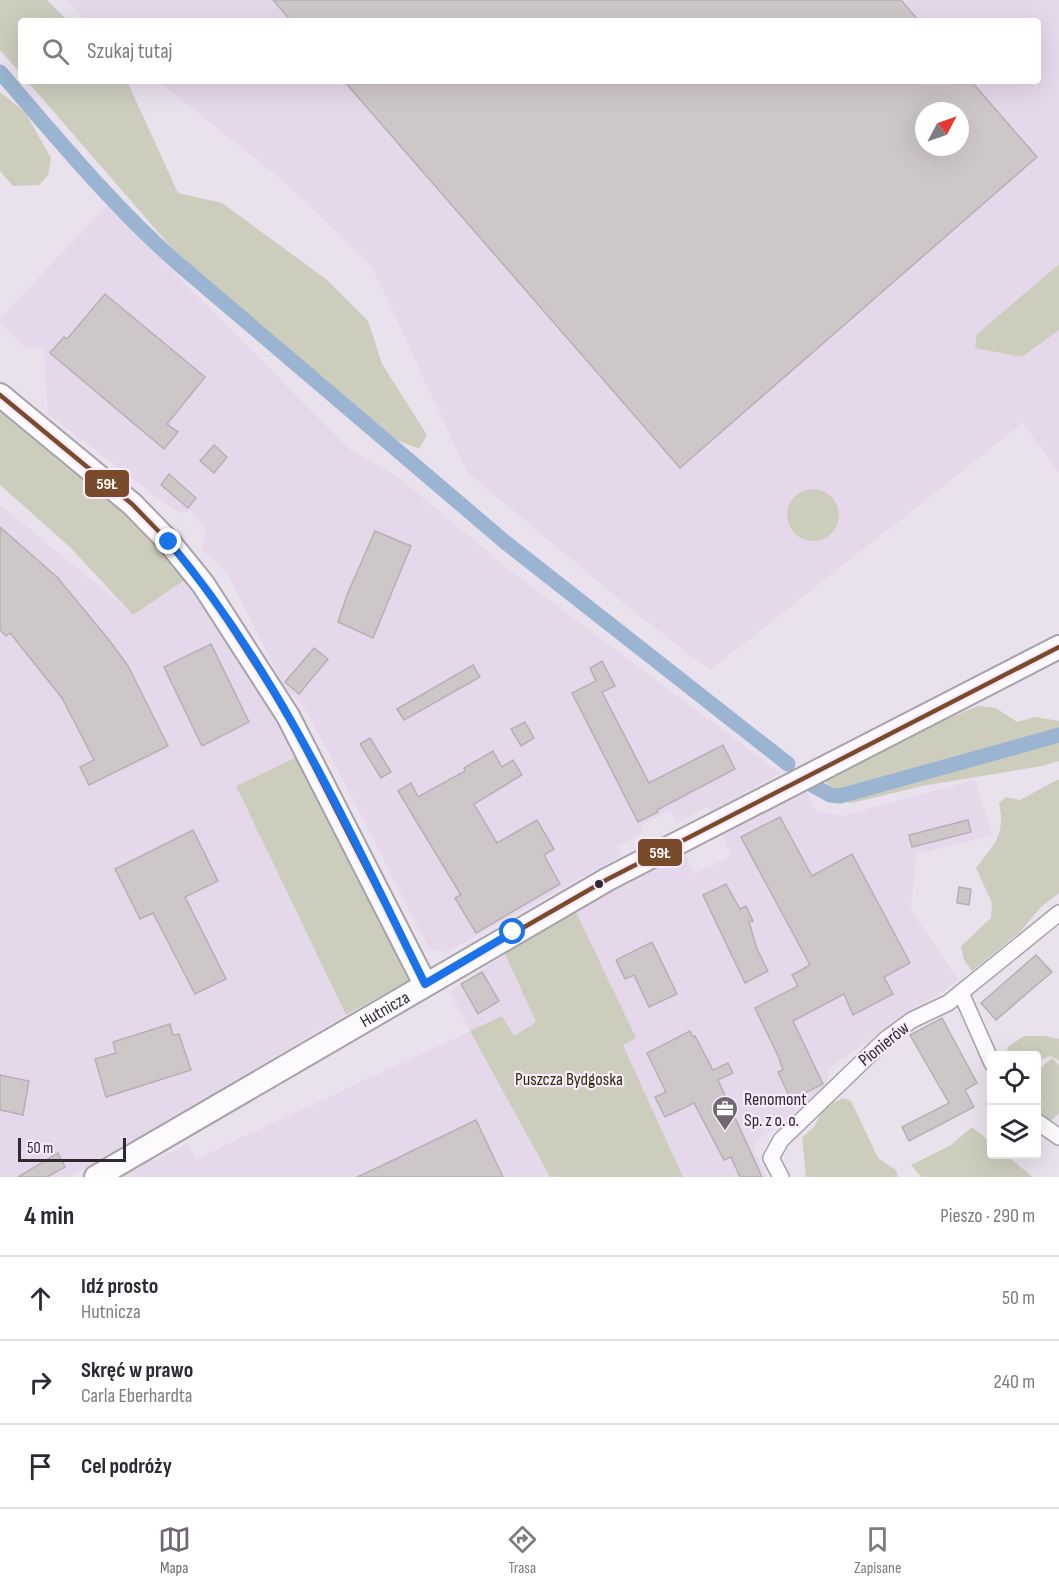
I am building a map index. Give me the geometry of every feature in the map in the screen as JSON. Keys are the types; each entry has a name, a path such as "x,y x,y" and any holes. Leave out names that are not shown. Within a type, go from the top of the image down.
{"street":[{"path":"0,395 132,504 169,542 202,584 288,716 425,984"},
{"name":"Hutnicza","path":"96,1177 608,879 1059,647"},
{"name":"Pionierów","path":"781,1177 771,1158 781,1140 886,1039 899,1028 936,1010 961,993 1059,914"},
{"path":"961,993 987,1052"},
{"path":"1041,1124 1059,1137"}],"shaded area":[{"path":"66,0 1059,0 1059,473 1023,423 710,670 637,614 467,472 372,266 279,177 162,84 1041,84 1041,18 84,18"},
{"path":"107,205 350,450 396,475 512,572 780,773 711,812 709,806 676,824 671,810 641,825 643,832 617,847 621,856 445,953 429,948 320,736 302,705 284,687 228,575 202,549 206,530 191,511 178,513 48,414 44,350 24,346 0,323 0,319"},
{"path":"0,505 133,614 185,580 266,698 299,756 236,787 346,1015 70,1177 0,1177"},
{"path":"974,780 993,835 916,854 911,910 959,980 829,1068 827,1085 755,1143 755,1153 767,1177 119,1177 151,1158 154,1162 188,1143 196,1159 470,1031 449,992 574,908 684,852 695,873 731,856 722,834 806,790 816,811 842,816"}],"green space":[{"path":"0,0 47,0 65,18 18,18 18,71 0,50"},
{"path":"30,84 128,84 178,193 222,203 327,280 368,321 382,364 427,435 419,449 397,440 185,263"},
{"path":"0,92 25,112 51,158 48,175 39,185 13,186 0,171"},
{"path":"1059,264 1059,330 1022,357 975,348 977,334"},
{"path":"0,412 131,512 185,580 133,615 70,547 0,485"},
{"path":"808,489 818,489 832,496 839,515 832,534 818,541 808,541 798,537 791,530 787,520 787,510 791,500 798,493"},
{"path":"978,706 996,708 1017,722 1035,717 1059,721 1059,761 1042,766 922,786 852,803 830,800 826,779 920,730"},
{"path":"299,756 411,979 346,1015 236,786"},
{"path":"1059,780 1059,893 1041,907 1019,933 972,971 964,960 961,946 991,918 992,903 976,868 993,846 1000,831 999,803 1006,797 1020,800"},
{"name":"Puszcza Bydgoska","path":"574,908 636,1038 623,1045 683,1177 550,1177 470,1031 502,1016 514,1036 536,1022 505,954"},
{"path":"1024,1036 1059,1039 1059,1061 1051,1056 1041,1060 1041,1051 1007,1051 1008,1047"},
{"path":"1052,1058 1059,1065 1059,1113 1048,1124 1041,1119 1041,1068"},
{"path":"843,1098 851,1101 878,1158 896,1170 898,1177 806,1177 802,1138 814,1127 824,1108"},
{"path":"972,1127 987,1140 987,1159 1011,1159 1033,1177 921,1177 911,1165 951,1145"}],"building":[{"path":"273,0 901,0 916,18 288,18"},
{"path":"347,84 974,84 1037,157 680,468"},
{"path":"105,294 205,377 167,424 178,432 164,449 50,353 64,337 67,339"},
{"path":"214,445 227,457 214,473 200,461"},
{"path":"169,474 196,498 188,508 161,485"},
{"path":"0,527 57,577 109,640 128,666 168,746 89,785 80,767 94,760 62,698 10,633 6,636 0,630"},
{"path":"375,531 411,546 373,638 338,622 347,595"},
{"path":"211,644 249,722 202,746 164,667"},
{"path":"314,648 328,659 299,694 285,682"},
{"path":"602,661 615,686 602,692 649,783 723,745 735,769 638,822 572,693 596,681 590,668"},
{"path":"473,665 480,677 404,720 397,709"},
{"path":"525,722 534,738 521,746 511,729"},
{"path":"370,738 391,772 381,778 360,744"},
{"path":"493,751 502,767 513,760 522,775 474,804 475,806 497,843 537,820 554,849 544,855 560,884 476,933 455,898 461,895 398,791 411,783 418,797 465,771 464,768"},
{"path":"780,817 812,876 852,854 910,963 884,977 893,994 853,1015 844,994 793,1021 823,1084 791,1100 778,1072 783,1070 779,1058 755,1008 798,986 792,975 810,965 741,837"},
{"path":"968,820 971,832 912,847 909,835"},
{"path":"193,830 218,881 185,897 226,979 195,994 153,913 140,919 115,869"},
{"path":"726,884 740,909 746,906 753,921 749,922 757,949 768,971 745,983 703,895"},
{"path":"959,887 971,889 969,905 957,903"},
{"path":"652,942 677,994 649,1007 634,975 625,979 616,960"},
{"path":"1036,955 1052,972 996,1020 981,1003"},
{"path":"482,972 499,1001 478,1014 461,984"},
{"path":"942,1018 977,1083 965,1090 974,1107 909,1141 902,1127 949,1103 910,1035"},
{"path":"170,1024 173,1035 179,1034 191,1070 106,1097 95,1059 116,1053 113,1042"},
{"path":"690,1031 713,1070 728,1063 733,1073 718,1080 762,1177 740,1177 731,1157 724,1160 694,1103 665,1117 655,1097 666,1092 647,1053"},
{"path":"0,1075 29,1081 23,1115 0,1110"},
{"path":"476,1120 503,1177 357,1177 381,1166"},
{"path":"58,1153 65,1167 47,1177 18,1177"}],"waterway":[{"path":"0,72 106,193 175,261 505,542 788,764"},
{"path":"812,785 830,795 840,796 1059,735"}],"transit line":[{"name":"59Ł","path":"0,395 132,504 169,542 203,584 288,716 425,984"},
{"name":"59Ł","path":"425,984 608,879 1059,647"}],"place":[{"name":"Renomont Sp. z o. o.","path":"725,1132"}],"route":[{"path":"169,542 202,584 260,669 288,716 354,840 425,984 513,932"}]}
